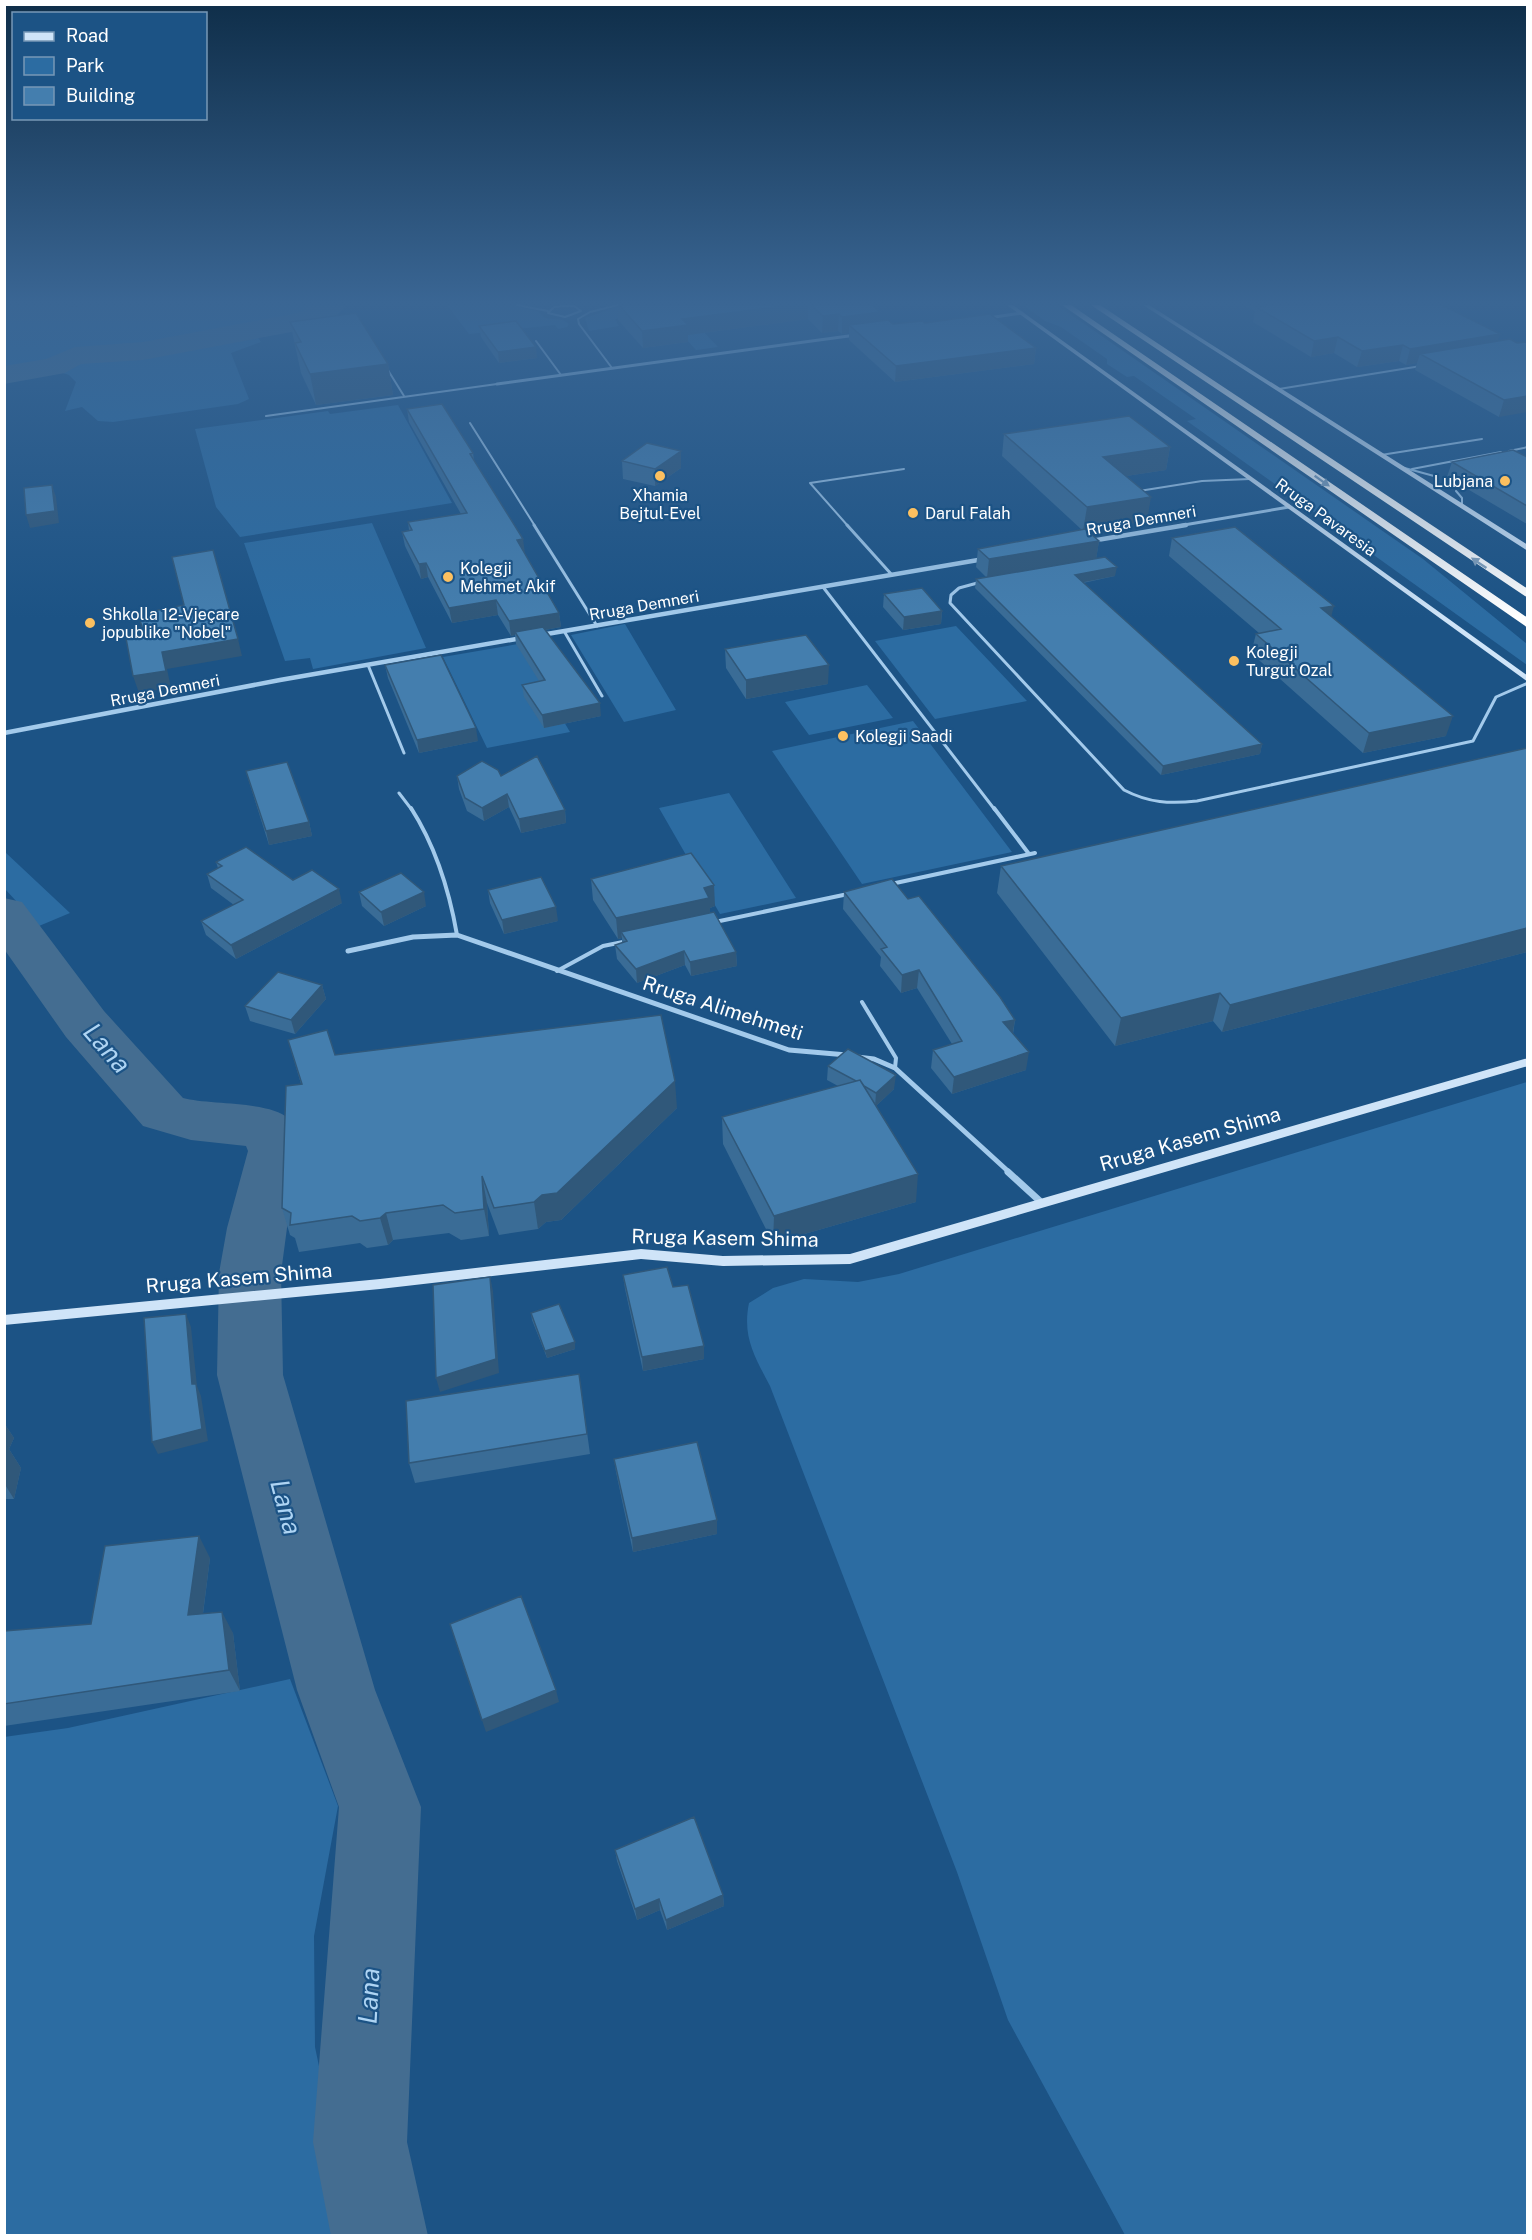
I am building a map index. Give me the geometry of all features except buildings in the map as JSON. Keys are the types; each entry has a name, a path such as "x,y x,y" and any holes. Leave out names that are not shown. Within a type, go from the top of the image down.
{"highway":[{"path":"1217,410 1527,624"},
{"path":"1251,410 1527,595"}],"main road":[{"name":"Rruga Pavaresia","path":"1155,410 1527,681"},
{"path":"1311,410 1526,548"},
{"name":"Rruga Kasem Shima","path":"4,1320 380,1284 641,1254 723,1261 850,1259 1527,1062"}],"street":[{"name":"Rruga Demneri","path":"1079,543 1289,507"},
{"name":"Rruga Demneri","path":"4,733 368,665 986,559"},
{"name":"Rruga Alimehmeti","path":"348,951 413,937 457,934 556,971 789,1050 874,1059 895,1068 1042,1203"}],"lane":[{"path":"266,416 311,410"},
{"path":"470,423 597,626"},
{"path":"1381,455 1482,439"},
{"path":"1412,470 1527,447"},
{"path":"1399,467 1434,476"},
{"path":"892,575 810,483 904,468"},
{"path":"1139,491 1202,481 1250,479"},
{"path":"1456,491 1462,498 1462,507"},
{"path":"984,582 959,588 951,596 950,603 1124,790 1142,801 1167,805 1197,801 1473,741 1496,697 1527,681"},
{"path":"823,587 1029,854"},
{"path":"564,631 602,696"},
{"path":"368,665 404,753"},
{"path":"399,793 421,821 442,875 457,934"},
{"path":"880,886 1035,853"},
{"path":"708,924 857,891"},
{"path":"556,971 603,946 639,939"},
{"path":"862,1002 896,1058 895,1068"}],"green space":[{"path":"85,410 200,410 113,422 98,421"},
{"path":"364,410 400,410 452,503 240,537 216,507 195,429 328,411 330,414"},
{"path":"1182,410 1208,410 1423,559 1527,644 1527,665 1187,421 1196,419"},
{"path":"372,523 426,648 313,669 310,658 285,661 244,543"},
{"path":"625,624 676,710 624,722 571,635"},
{"path":"956,626 1027,701 935,719 875,641"},
{"path":"518,644 570,732 487,748 443,657"},
{"path":"867,685 893,718 809,735 785,702"},
{"path":"913,721 1012,852 862,884 772,751"},
{"path":"729,793 796,898 720,914 659,808"},
{"path":"5,852 70,913 39,926 5,889"},
{"path":"1527,1082 1527,2235 1125,2235 1008,2020 957,1872 770,1386 751,1346 747,1326 749,1303 773,1288 804,1279 858,1282 899,1274"},
{"path":"290,1679 338,1806 314,1936 315,2047 354,2235 5,2235 4,1737 68,1728"}],"waterway":[{"name":"Lana","path":"4,913 85,1024 163,1112 191,1120 255,1127 266,1131 277,1151 257,1228 250,1273 250,1375 336,1690 380,1807 360,2142 380,2236"}],"place":[{"name":"Xhamia Bejtul-Evel","path":"660,476"},
{"name":"Lubjana","path":"1505,481"},
{"name":"Darul Falah","path":"913,513"},
{"name":"Kolegji Mehmet Akif","path":"448,577"},
{"name":"Shkolla 12-Vjeçare jopublike \"Nobel\"","path":"90,623"},
{"name":"Kolegji Turgut Ozal","path":"1234,661"},
{"name":"Kolegji Saadi","path":"843,736"}]}
